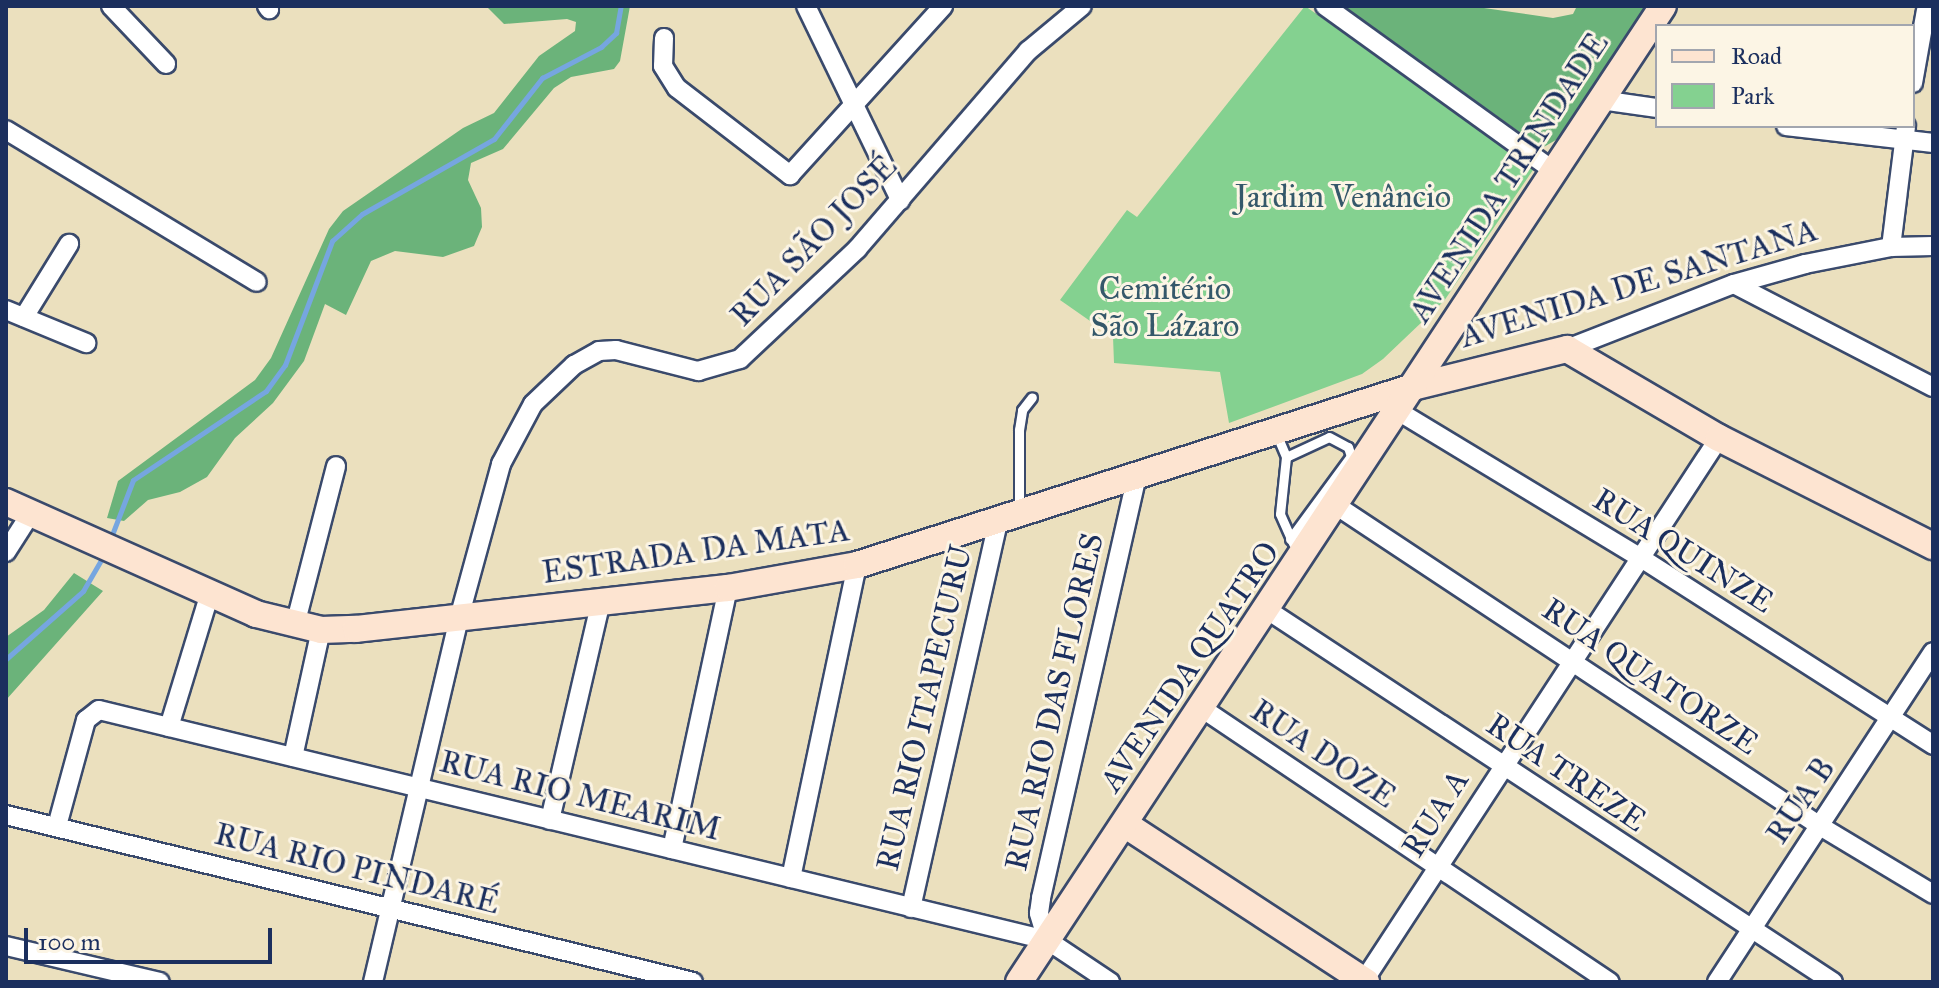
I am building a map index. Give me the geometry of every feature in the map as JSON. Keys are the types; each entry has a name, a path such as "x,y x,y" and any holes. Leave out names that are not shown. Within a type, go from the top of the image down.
{"main road":[{"name":"AVENIDA TRINDADE","path":"1413,387 1552,170 1663,6"},
{"name":"AVENIDA DE SANTANA","path":"1413,387 1567,349"},
{"path":"1567,349 1719,438 1933,546"},
{"name":"AVENIDA QUATRO","path":"1019,982 1269,611 1298,547 1337,506 1413,387"},
{"name":"ESTRADA DA MATA","path":"6,502 209,596 308,628 459,618 728,588 857,565 1413,387"},
{"path":"1126,825 1365,982"}],"street":[{"path":"111,6 166,64"},
{"path":"664,38 663,66 677,88 790,175 943,6"},
{"name":"RUA SÃO JOSÉ","path":"373,982 459,618 501,464 527,413 551,386 599,351 616,350 698,371 725,367 764,341 900,200 1028,51 1082,6"},
{"path":"1325,6 1552,170"},
{"path":"813,9 900,200"},
{"path":"1915,71 1925,9"},
{"path":"1601,100 1655,108"},
{"path":"1820,128 1905,133 1933,143"},
{"path":"6,130 257,282"},
{"path":"1891,247 1905,133"},
{"path":"24,317 69,244"},
{"name":"AVENIDA DE SANTANA","path":"1567,349 1734,284 1891,247 1933,246"},
{"path":"1734,284 1933,387"},
{"path":"6,310 86,343"},
{"name":"RUA QUINZE","path":"1398,411 1641,558 1933,745"},
{"name":"RUA A","path":"1365,982 1502,766 1719,438"},
{"path":"293,757 308,628 336,466"},
{"name":"RUA RIO DAS FLORES","path":"1047,940 1039,913 1041,898 1137,477"},
{"name":"RUA QUATORZE","path":"1337,506 1820,826 1933,894"},
{"path":"6,552 31,513"},
{"name":"RUA RIO ITAPECURU","path":"911,908 1008,518"},
{"path":"791,878 857,565"},
{"path":"672,849 728,588"},
{"path":"169,727 209,596"},
{"path":"550,820 601,601"},
{"name":"RUA TREZE","path":"1269,611 1749,931 1833,982"},
{"name":"RUA B","path":"1717,982 1933,652"},
{"name":"RUA DOZE","path":"1203,709 1610,982"},
{"name":"RUA RIO MEARIM","path":"57,826 86,720 99,710 1047,940"},
{"name":"RUA RIO PINDARÉ","path":"6,815 693,982"},
{"path":"1047,940 1110,982"},
{"path":"6,946 160,982"}],"lane":[{"path":"1008,518 1022,410 1032,397"},
{"path":"1276,433 1286,457 1280,514 1298,547"},
{"path":"1286,457 1329,437 1351,452 1298,547"}],"green space":[{"path":"486,6 630,6 620,61 614,69 571,77 554,88 503,149 471,163 468,180 481,208 482,227 474,246 443,257 395,251 371,261 346,315 325,304 304,361 273,403 235,438 207,477 180,492 148,500 124,521 107,518 118,481 255,380 271,358 329,229 343,211 463,128 494,113 539,56 575,31 576,22 567,19 504,24"},
{"name":"Jardim Venâncio","path":"1305,6 1535,167 1444,301 1383,359 1362,374 1229,423 1220,372 1114,363 1113,337 1060,300 1127,210 1137,217"},
{"path":"1342,6 1470,6 1553,18 1573,14 1577,6 1646,6 1561,137 1542,148"},
{"path":"74,573 103,591 6,700 6,637 44,610"}],"waterway":[{"path":"110,540 133,480 266,391 285,365 332,241 362,214 494,139 542,78 601,47 616,33 621,6"},
{"path":"6,659 83,591 105,553"}],"park label":[{"name":"Cemitério São Lázaro","path":"1165,308"}]}
